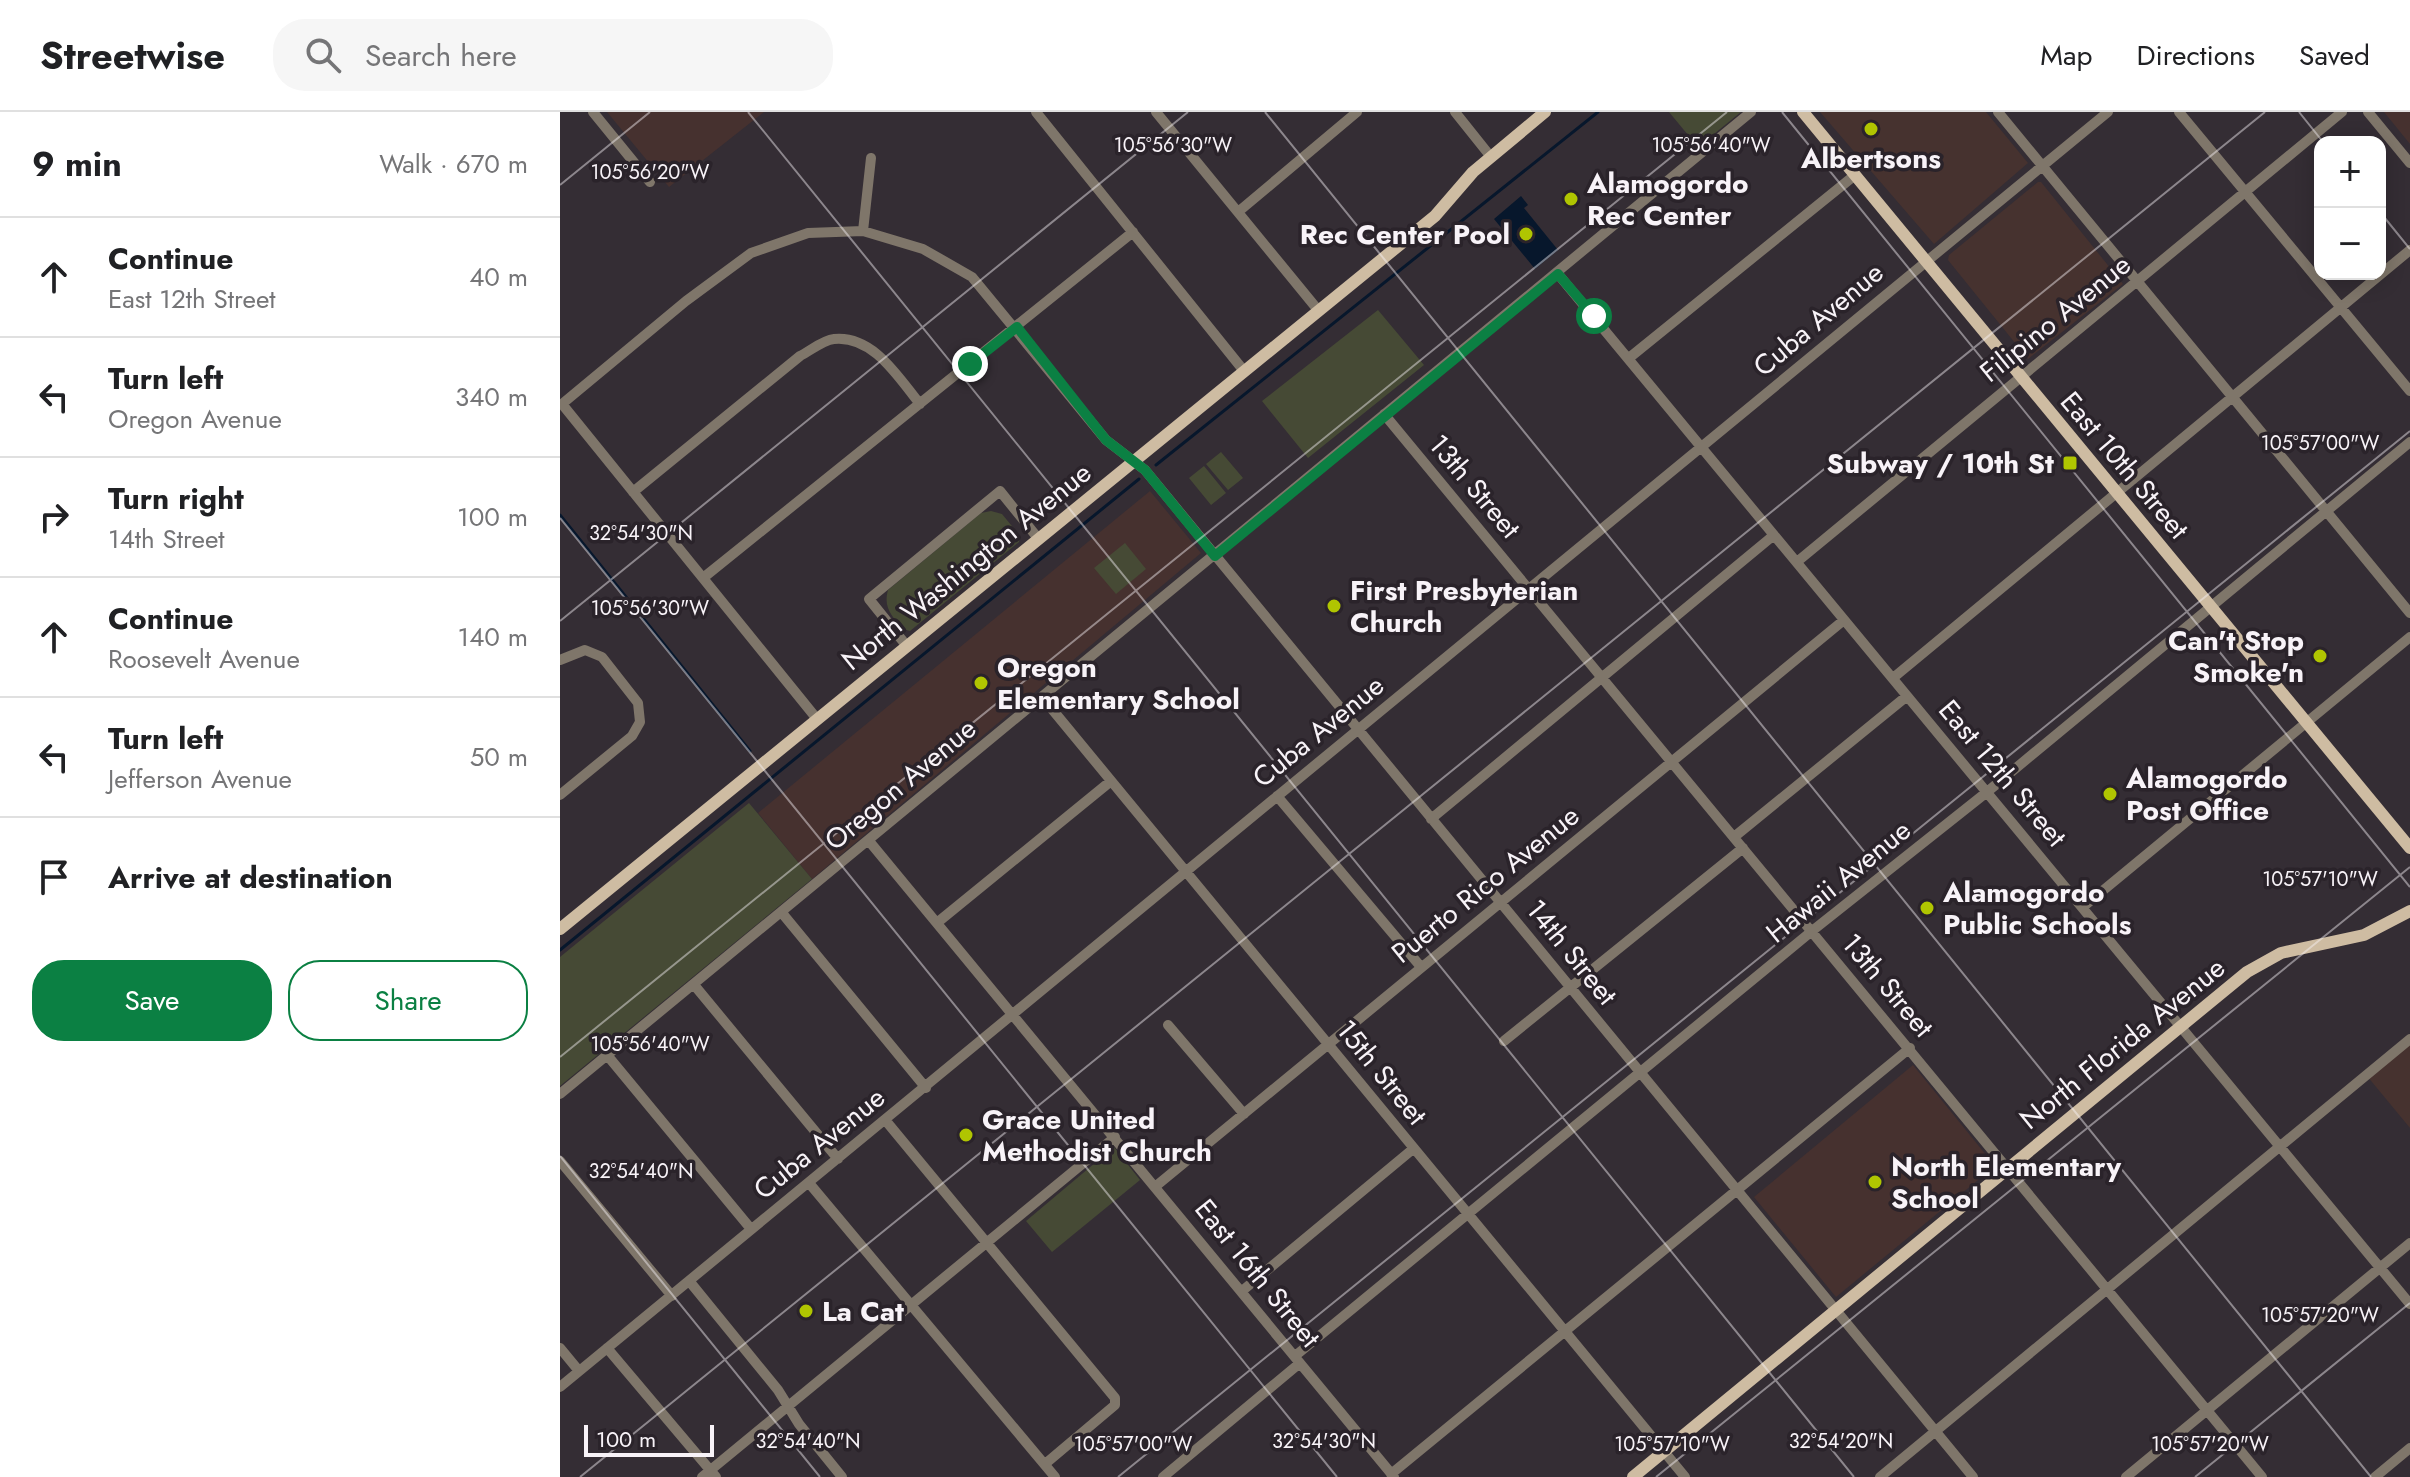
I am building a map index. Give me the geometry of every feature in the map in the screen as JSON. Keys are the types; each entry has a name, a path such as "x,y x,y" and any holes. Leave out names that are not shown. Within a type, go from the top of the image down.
{"main road":[{"name":"North Washington Avenue","path":"560,929 1037,537 1435,216 1491,157 1545,112"},
{"name":"East 10th Street","path":"1803,112 2410,848"},
{"name":"North Florida Avenue","path":"1633,1477 2247,972 2281,953 2364,935 2410,911"}],"street":[{"path":"593,112 650,182"},
{"path":"1036,112 1244,371"},
{"path":"1156,112 1318,310"},
{"path":"1238,212 1357,112"},
{"path":"1455,112 1491,157"},
{"name":"Oregon Avenue","path":"560,1094 695,986 1751,112"},
{"path":"1998,112 2410,613"},
{"name":"Cuba Avenue","path":"560,1387 2108,112"},
{"path":"2179,112 2410,391"},
{"name":"Filipino Avenue","path":"1798,561 2342,112"},
{"path":"2368,112 2410,163"},
{"path":"863,231 871,158"},
{"path":"1629,358 1855,175"},
{"name":"14th Street","path":"633,492 562,404 686,301 751,253 808,233 863,231 923,249 972,277 1017,327 1106,440 1133,460 1215,556 1973,1477"},
{"path":"703,578 1133,232"},
{"path":"1893,678 2410,250"},
{"name":"East 12th Street","path":"1558,274 2083,907 2277,1147 2410,1304"},
{"path":"817,719 633,492 800,356 832,339 861,342 884,362 920,404"},
{"name":"13th Street","path":"1384,414 1673,760 2008,1167 2106,1291 2262,1477"},
{"name":"Hawaii Avenue","path":"1163,1477 1467,1213 1987,792 2410,442"},
{"path":"906,645 869,599 881,589 1000,491 1037,537"},
{"path":"1431,819 1774,535"},
{"name":"Puerto Rico Avenue","path":"1156,1186 1844,620"},
{"path":"2083,907 2410,637"},
{"path":"560,660 585,650 602,657 638,703 640,722 632,736 560,795"},
{"path":"1734,837 1907,696"},
{"name":"15th Street","path":"1042,697 1685,1477"},
{"path":"938,922 1111,781"},
{"path":"1277,796 1421,967"},
{"name":"East 16th Street","path":"869,841 1393,1475"},
{"path":"1504,1041 1743,848"},
{"path":"782,913 926,1088"},
{"path":"695,986 838,1159"},
{"path":"1168,1025 1244,1114"},
{"path":"1880,1477 2410,1039"},
{"path":"1393,1475 1563,1331 1910,1048"},
{"path":"607,1055 751,1229"},
{"path":"886,1121 1115,1398 1115,1405 1045,1464"},
{"path":"607,1348 709,1475 986,1241 1115,1137"},
{"path":"1242,1291 1413,1149"},
{"path":"560,1161 672,1296"},
{"path":"809,1183 1055,1477"},
{"path":"2126,1477 2410,1243"},
{"path":"690,1282 778,1390 788,1408 842,1477"},
{"path":"560,1348 579,1371"},
{"path":"2375,1477 2410,1448"}],"shaded area":[{"path":"607,112 764,112 669,187"},
{"path":"1820,112 1986,112 2028,163 1934,244"},
{"path":"2384,112 2410,112 2410,144"},
{"path":"2038,182 2123,284 2028,359 1948,260 1949,255"},
{"name":"Oregon Elementary School","path":"1150,491 1201,553 812,879 758,813"},
{"path":"2410,1041 2410,1128 2367,1076"},
{"name":"North Elementary School","path":"1913,1065 1995,1166 1836,1297 1754,1197"}],"green space":[{"path":"1669,112 1741,112 1698,147"},
{"path":"1378,310 1424,365 1308,458 1262,401"},
{"path":"1221,452 1243,478 1228,490 1206,464"},
{"path":"1204,466 1226,493 1211,505 1189,478"},
{"path":"991,511 1002,514 1020,536 1019,542 910,631 903,629 888,607 888,590 981,513"},
{"path":"1125,543 1146,569 1116,594 1094,568"},
{"path":"749,803 812,879 560,1086 560,957"},
{"path":"1114,1147 1140,1180 1052,1252 1026,1221"}],"water":[{"name":"Rec Center Pool","path":"1521,196 1528,205 1524,208 1558,250 1535,269 1494,219"}],"waterway":[{"path":"1156,465 1598,112"},
{"path":"560,950 1139,479"},
{"path":"560,515 750,751"}],"place":[{"name":"Albertsons","path":"1871,129"},
{"name":"Alamogordo Rec Center","path":"1571,199"},
{"name":"Rec Center Pool","path":"1526,234"},
{"name":"Subway / 10th St","path":"2070,463"},
{"name":"First Presbyterian Church","path":"1334,606"},
{"name":"Can't Stop Smoke'n","path":"2320,656"},
{"name":"Oregon Elementary School","path":"981,683"},
{"name":"Alamogordo Post Office","path":"2110,794"},
{"name":"Alamogordo Public Schools","path":"1927,908"},
{"name":"Grace United Methodist Church","path":"966,1135"},
{"name":"North Elementary School","path":"1875,1182"},
{"name":"La Cat","path":"806,1311"}],"route":[{"path":"970,364 1017,327 1106,440 1145,470 1215,556 1558,274 1594,316"}]}
